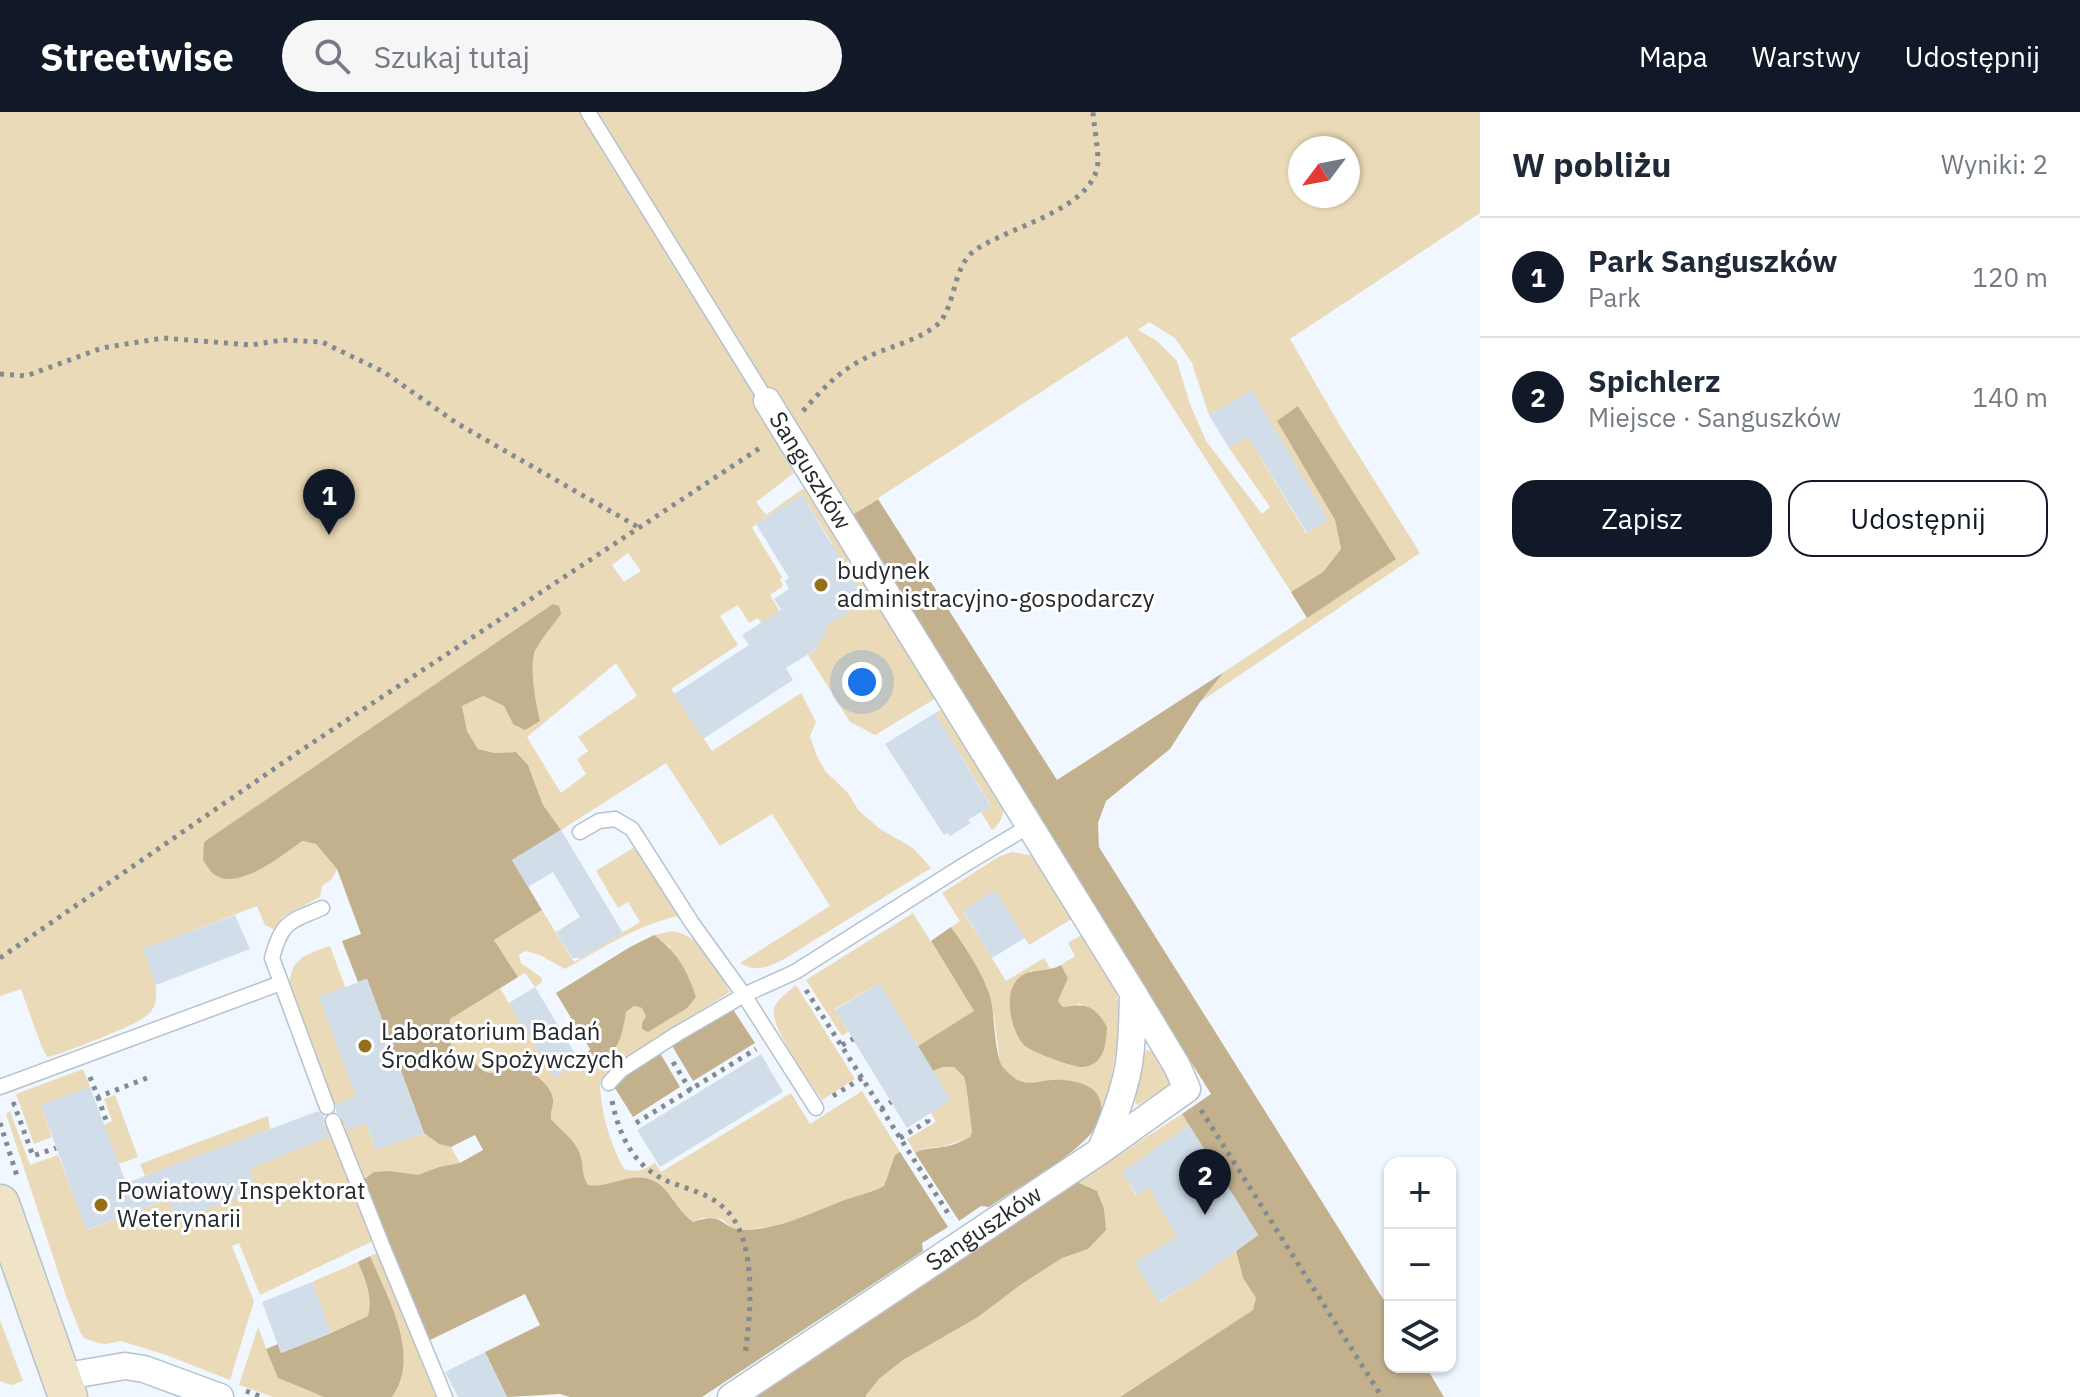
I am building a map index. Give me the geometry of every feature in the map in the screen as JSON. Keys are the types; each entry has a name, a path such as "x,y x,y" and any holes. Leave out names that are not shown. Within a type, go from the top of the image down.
{"street":[{"name":"Sanguszków","path":"735,1394 1100,1151 1187,1089 1177,1066 1133,993 767,401"},
{"path":"1100,1151 1127,1074 1133,993"},
{"path":"0,1204 65,1387 125,1366 144,1369 220,1397"}],"lane":[{"name":"Sanguszków","path":"588,112 767,401"},
{"path":"580,832 599,821 615,819 632,829 816,1108"},
{"path":"609,1083 621,1070 661,1044 744,995 795,972 1029,826"},
{"path":"322,908 288,922 278,937 272,958 387,1260 445,1397"},
{"path":"0,1087 281,983"}],"path":[{"path":"0,958 300,751 786,431 838,373 939,324 949,306 956,279 972,253 1068,204 1088,186 1098,164 1093,112"},
{"path":"0,374 26,376 102,348 163,338 251,345 282,340 322,342 384,372 458,424 638,527"},
{"path":"795,972 956,1226"},
{"path":"636,1123 692,1093 772,1039"},
{"path":"842,1045 853,1039"},
{"path":"661,1044 692,1093"},
{"path":"82,1057 106,1120 103,1121"},
{"path":"98,1097 147,1078"},
{"path":"816,1108 862,1078"},
{"path":"609,1083 616,1122 631,1153 652,1174 698,1192 724,1208 739,1228 750,1289 748,1334 735,1394"},
{"path":"1187,1089 1382,1397"},
{"path":"881,1109 891,1102"},
{"path":"0,1109 14,1104 33,1156 56,1148"},
{"path":"900,1138 928,1121 925,1116"}],"shaded area":[{"path":"0,112 1480,112 1480,213 1290,339 1420,553 1200,702 1224,672 1395,559 1298,406 1277,421 1335,520 1341,549 1323,572 1291,592 1127,336 849,517 803,443 783,455 794,473 756,502 766,515 804,488 849,560 843,565 802,495 756,524 752,528 782,577 783,586 770,595 794,635 776,646 758,618 749,623 738,605 720,616 738,645 671,689 712,751 801,693 816,722 810,736 825,771 848,793 859,811 880,829 913,848 931,868 784,959 757,968 740,963 830,906 772,814 720,846 666,763 561,830 543,805 528,765 516,752 495,753 478,749 467,731 462,706 482,696 504,706 513,724 540,721 533,658 540,642 561,614 245,877 301,841 316,844 337,869 332,879 322,886 320,897 282,917 275,930 265,925 257,906 144,949 156,989 151,1011 133,1024 53,1056 47,1057 41,1045 21,989 0,996","holes":["1149,322 1175,338 1192,363 1209,415 1252,391 1328,520 1306,533 1248,437 1229,448 1270,507 1262,514 1206,441 1190,404 1177,361 1157,341 1138,330","628,553 641,571 624,582 612,565","616,663 637,696 578,737 588,751 577,759 586,774 561,793 527,737"]},
{"path":"1298,406 1396,559 1307,618 1291,592 1323,572 1341,549 1335,520 1277,421"},
{"path":"878,499 1057,780 1224,672 1200,702 1170,749 1106,801 1098,823 1099,847 1384,1300 1384,1373 1430,1373 1444,1397 1120,1397 1253,1310 1256,1298 1243,1278 1236,1251 1258,1235 1182,1114 1211,1094 849,517"},
{"path":"857,572 936,698 875,735 850,722 808,655 820,647 817,641 828,634 824,627 866,601 850,577"},
{"path":"553,604 559,606 561,614 540,642 533,658 540,721 525,730 513,724 504,706 483,696 462,706 467,731 478,749 495,753 516,752 528,765 543,805 561,830 512,860 542,910 494,940 518,977 450,1019 449,1038 455,1055 467,1053 480,1068 490,1073 520,1064 545,1083 552,1094 551,1119 577,1148 588,1185 632,1178 650,1179 662,1187 693,1222 712,1218 745,1230 795,1220 884,1186 895,1155 900,1152 948,1227 922,1243 923,1251 702,1397 570,1397 560,1394 507,1397 485,1352 540,1325 525,1294 428,1341 362,1181 374,1172 418,1175 460,1163 483,1150 475,1135 451,1147 439,1144 424,1133 367,979 358,982 342,941 361,934 337,869 316,844 302,841 260,869 236,878 225,879 215,875 203,860 204,842"},
{"path":"942,709 1003,806 1001,820 992,830 981,812 991,805 935,713"},
{"path":"636,846 678,916 634,931 565,969 540,955 525,951 519,955 521,963 542,978 541,983 535,987 525,973 518,977 494,940 542,910 574,962 640,922 628,902 618,908 596,871"},
{"path":"1012,852 1035,856 1073,918 1029,945 995,890 963,911 1006,981 1044,958 1051,970 1030,971 1060,1060 1080,1067 1081,1004 1063,1007 1058,1001 1068,978 1061,965 1075,956 1068,943 1083,934 1108,975 1118,1001 1116,1051 1102,1114 1060,1080 1020,1083 1011,1077 1000,1063 994,1016 968,952 951,927 960,921 942,893 1000,856"},
{"path":"913,913 974,1011 918,1046 879,983 835,1009 848,1032 842,1036 806,980"},
{"path":"951,927 978,969 990,996 998,1054 1003,1067 1025,1082 1064,1080 1087,1086 1096,1093 1101,1108 1091,1133 1078,1147 989,1207 981,1206 959,1221 915,1153 957,1143 970,1137 972,1131 964,1077 954,1067 933,1071 918,1046 974,1011 931,941"},
{"path":"673,931 684,934 701,946 730,992 616,1063 600,1081 607,1126 624,1169 640,1170 655,1163 661,1172 791,1093 810,1124 862,1091 900,1152 895,1156 884,1186 775,1226 746,1230 733,1229 722,1219 702,1218 693,1222 665,1188 653,1180 638,1178 600,1187 587,1185 577,1148 551,1119 552,1094 540,1079 520,1064 490,1073 480,1068 467,1053 455,1055 449,1038 449,1019 500,988 554,1078 580,1062 591,1063 623,1028 626,1012 634,1006 642,1008 646,1016 642,1023 648,1032 670,947 654,935"},
{"path":"654,935 681,963 696,997 687,1008 648,1032 642,1029 646,1016 642,1008 634,1006 626,1012 615,1049 602,1059 580,1062 590,1049 556,993"},
{"path":"330,946 345,987 319,997 356,1096 334,1105 290,988 292,970 300,959"},
{"path":"1061,965 1068,978 1058,1001 1063,1007 1078,1005 1094,1010 1107,1027 1100,1058 1087,1066 1068,1064 1027,1047 1012,1022 1010,995 1016,981 1026,973"},
{"path":"796,985 855,1079 822,1100 792,1054 774,1016 778,1001"},
{"path":"732,1008 755,1043 693,1081 671,1044"},
{"path":"1151,1051 1169,1086 1138,1105 1135,1103 1143,1054"},
{"path":"660,1053 680,1087 633,1117 613,1085"},
{"path":"954,1067 964,1077 971,1137 915,1153 907,1139 936,1122 931,1113 951,1100 933,1071"},
{"path":"83,1069 90,1087 41,1105 52,1137 34,1144 16,1094"},
{"path":"115,1095 138,1157 119,1164 104,1125 112,1121 104,1099"},
{"path":"361,1110 376,1150 424,1133 439,1144 451,1147 460,1163 418,1176 389,1171 362,1181 337,1119"},
{"path":"10,1111 30,1165 58,1155 87,1230 169,1199 176,1219 256,1190 249,1169 326,1124 373,1241 260,1295 239,1243 232,1246 254,1301 230,1380 121,1341 106,1344 84,1338 66,1296 6,1114"},
{"path":"1182,1114 1189,1125 1123,1172 1136,1195 1149,1187 1177,1237 1135,1262 1160,1302 1236,1251 1243,1278 1256,1298 1253,1310 1120,1397 866,1397 879,1379 903,1360 1062,1257 1088,1249 1097,1191 1077,1182"},
{"path":"268,1116 270,1129 145,1176 140,1164"},
{"path":"1077,1182 1097,1191 1104,1209 1106,1230 1088,1249 1062,1258 978,1317 903,1360 879,1379 866,1397 755,1397"},
{"path":"377,1253 436,1397 392,1397 404,1363 403,1345 399,1326 370,1256"},
{"path":"370,1256 399,1326 403,1345 404,1363 392,1397 324,1397 278,1378 266,1349 278,1344 281,1353 368,1316 369,1295 358,1262"},
{"path":"358,1262 369,1295 368,1316 331,1333 312,1282"},
{"path":"0,1320 23,1381 11,1385 0,1381"},
{"path":"258,1327 278,1378 324,1397 273,1397 239,1385"}],"building":[{"path":"1252,390 1328,520 1307,533 1248,437 1229,448 1209,415"},
{"path":"802,495 866,601 824,627 828,634 817,641 820,647 786,668 793,680 703,739 674,694 749,645 742,635 781,610 774,599 789,589 785,581 789,578 756,524"},
{"path":"935,713 991,806 950,836 948,833 944,835 885,744"},
{"path":"561,830 623,933 581,958 572,958 556,932 580,917 553,872 528,887 512,860"},
{"path":"995,890 1025,938 992,958 963,910"},
{"path":"235,915 250,949 156,985 143,949"},
{"name":"Laboratorium Badań Środków Spożywczych","path":"367,979 424,1133 376,1150 366,1123 347,1130 342,1117 336,1112 336,1104 356,1096 319,997"},
{"path":"879,983 951,1100 907,1128 835,1010"},
{"path":"535,987 580,1062 554,1078 509,1003"},
{"path":"761,1054 783,1092 660,1167 637,1130"},
{"path":"90,1087 126,1183 318,1111 324,1116 329,1137 249,1169 257,1190 176,1220 169,1199 86,1230 41,1105"},
{"path":"1189,1125 1258,1235 1159,1302 1135,1262 1177,1237 1149,1187 1137,1195 1122,1172"},
{"path":"312,1282 331,1333 281,1353 262,1302"},
{"path":"485,1352 507,1397 458,1397 445,1372"}],"place":[{"name":"Park Sanguszków","path":"329,535"},
{"name":"budynek administracyjno-gospodarczy","path":"821,585"},
{"name":"Laboratorium Badań Środków Spożywczych","path":"365,1046"},
{"name":"Powiatowy Inspektorat Weterynarii","path":"101,1205"},
{"name":"Spichlerz","path":"1205,1215"}]}
